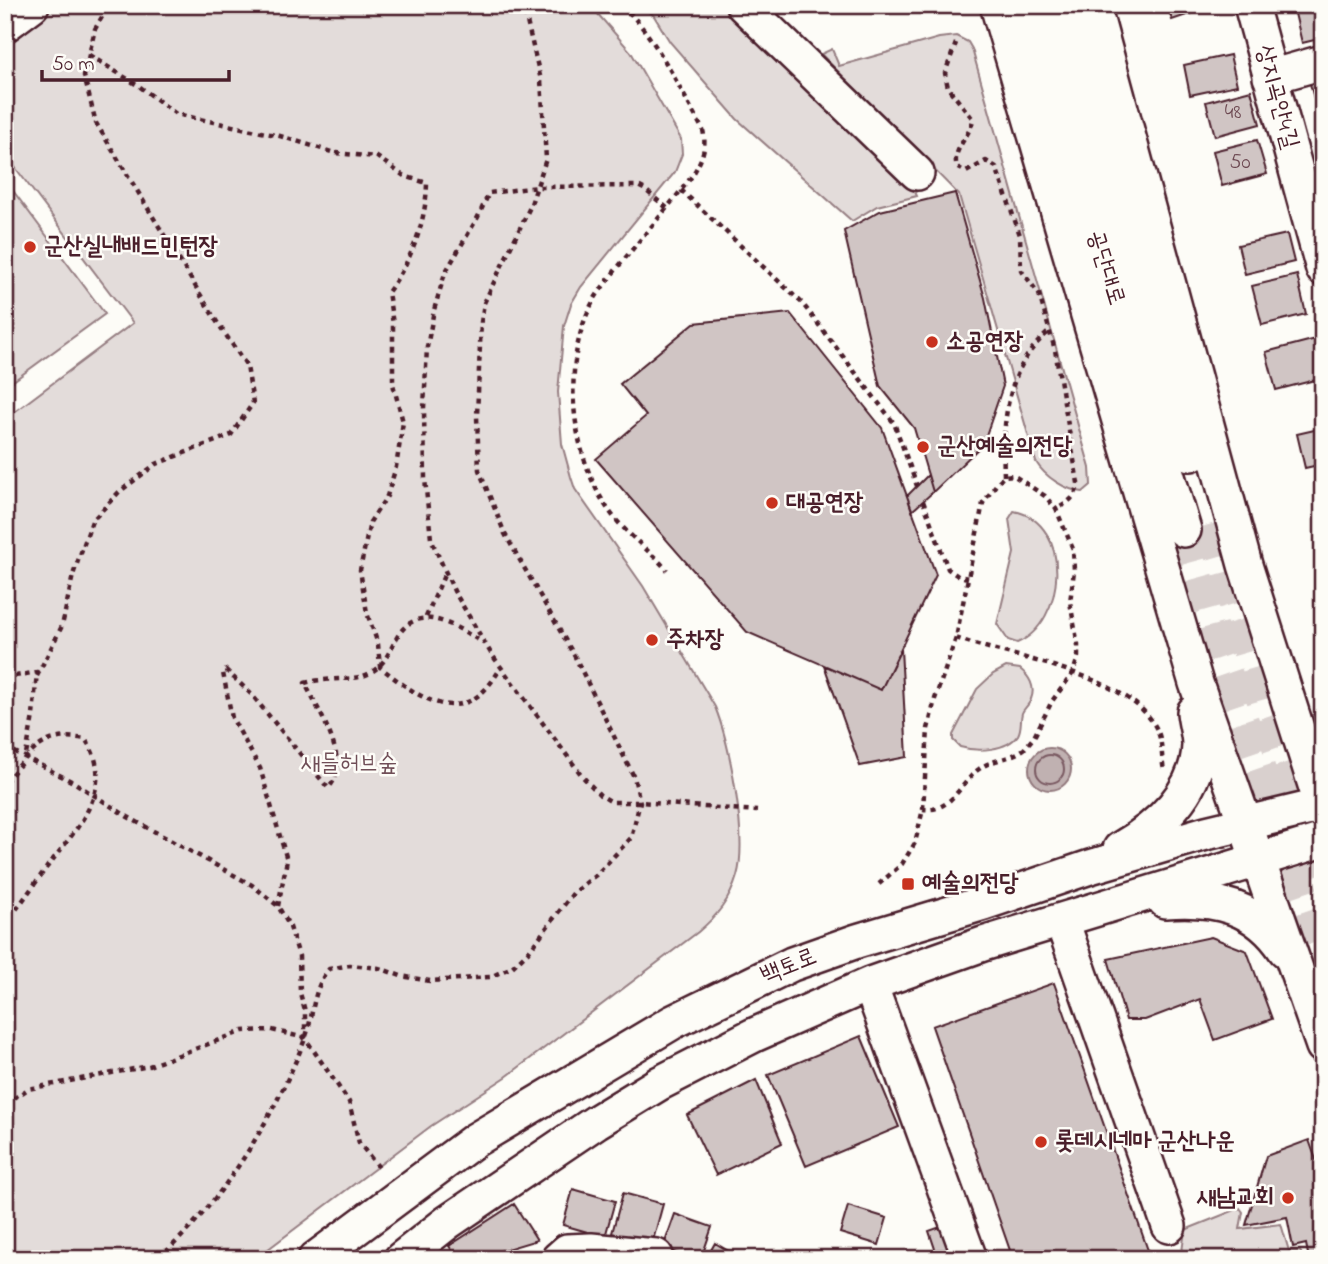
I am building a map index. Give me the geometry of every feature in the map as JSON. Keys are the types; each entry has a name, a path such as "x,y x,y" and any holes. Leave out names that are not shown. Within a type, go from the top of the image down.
{"street":[{"path":"5,25 33,5"},
{"path":"743,5 917,173"},
{"path":"997,5 1174,610 1244,824 1323,1046"},
{"name":"공단대로","path":"1027,5 1198,527 1061,5"},
{"path":"1093,5 1245,565 1322,807"},
{"name":"상지곡안4길","path":"1251,5 1270,76 1314,203 1323,270"},
{"path":"1270,76 1323,62"},
{"path":"1090,867 1154,825 1175,805 1191,783 1199,743 1174,610"},
{"name":"백토로","path":"315,1259 475,1140 507,1120 673,1022 792,964 1090,867 1244,824 1322,807"},
{"name":"백토로","path":"405,1257 448,1222 596,1122 660,1083 754,1035 870,984 983,944 1323,840"},
{"path":"1169,1226 1072,918 1166,901 1200,899 1245,912 1262,923 1278,939 1294,963"},
{"path":"870,984 970,1259"},
{"path":"382,1209 405,1257"},
{"path":"558,1259 567,1251 591,1250 656,1256"}],"path":[{"path":"26,755 37,676 62,626 73,575 92,521 119,492 156,464 231,435 253,403 247,366 216,322 96,123 84,76 95,29 109,5"},
{"path":"158,1259 202,1215 262,1130 305,1038 320,979 328,969 350,965 379,968 401,976 430,981 490,977 512,967 528,952 574,892 596,875 631,838 640,802 634,777 575,657 505,534 479,470 477,416 484,303 538,187 546,159 541,80 523,5"},
{"path":"621,5 648,37 703,130 706,142 703,156 681,190 599,293 586,317 579,337 574,395 576,427 582,454 604,503 618,522 667,570"},
{"path":"956,43 945,73 948,88 973,119 971,128 956,153 957,167 966,172 986,161 996,167 1020,235 1021,270 1039,294 1055,349 1078,483 1074,497 1056,509"},
{"path":"89,55 139,86 176,114 280,136 335,153 377,157 404,176 427,183 426,207 414,246 402,273 388,292 393,324 393,384 403,422 393,477 387,496 370,522 360,570 367,613 378,644 380,667 410,690 432,703 451,706 471,700 483,691 501,667"},
{"path":"667,208 638,186 538,187 489,193 445,273 427,347 425,479 431,539 446,572 501,667 583,777 600,795 612,802 757,811"},
{"path":"681,190 802,303 894,423 917,486"},
{"path":"879,884 902,864 915,843 923,809 929,729 935,699 956,638 984,503 1004,476 1003,436 1009,400 1024,359 1034,344 1050,331"},
{"path":"923,809 937,808 955,797 968,778 988,763 1013,757 1024,749 1034,737 1052,701 1073,673 1078,657 1077,634 1070,602 1074,571 1073,549 1056,509 1045,496 1013,475 1004,476"},
{"path":"923,501 948,569 958,576 968,578"},
{"path":"426,617 446,572"},
{"path":"278,906 287,860 260,768 232,718 223,673 226,670 252,695 328,788 334,783 338,759 335,744 306,682 366,676 380,667 400,633 413,621 426,617 453,625 486,644"},
{"path":"956,638 1029,658 1121,693 1143,710 1157,730 1163,747 1162,761 1165,771"},
{"path":"5,678 37,672 37,676"},
{"path":"5,782 26,755 43,743 56,738 73,737 85,739 92,748 96,774 94,795 86,818 5,924"},
{"path":"5,747 26,755 128,817 252,886 278,906 290,927 299,956 305,1038 349,1102 359,1143 380,1169"},
{"path":"5,1104 28,1089 149,1066 243,1031 272,1030 305,1038"}],"green space":[{"name":"새들허브숲","path":"51,5 590,5 631,52 681,139 682,154 675,172 581,287 571,304 564,326 558,392 562,444 575,489 643,586 715,707 721,723 739,816 740,860 731,893 711,920 698,932 506,1077 431,1126 255,1259 5,1259 5,419 133,323 5,154 5,39"},
{"path":"642,5 722,5 912,185 917,196 877,206 852,221 737,119 670,42 654,16"},
{"path":"956,36 968,42 972,49 1090,468 1091,485 1083,492 1056,482 1036,462 959,195 821,54 832,49 839,66 939,38"},
{"name":"군산실내배드민턴장","path":"5,180 105,314 5,387"},
{"path":"1014,511 1033,519 1047,534 1054,553 1056,574 1053,596 1046,616 1033,632 1017,643 1008,640 997,624 1014,553 1009,519"},
{"path":"1006,667 1020,669 1029,678 1032,686 1032,695 1022,713 1018,735 1007,744 991,749 960,747 953,740 953,735 977,689 993,674"},
{"path":"1240,1208 1243,1212 1240,1229 1281,1224 1289,1251 1300,1251 1304,1259 1181,1259 1185,1230"}],"water":[{"path":"1050,748 1065,754 1071,769 1065,784 1050,790 1035,784 1029,769 1035,754"}],"building":[{"path":"1167,5 1216,5 1172,20"},
{"path":"1293,5 1323,5 1323,38 1302,43"},
{"path":"1230,55 1237,85 1190,95 1184,65"},
{"path":"1323,73 1323,120 1320,121 1308,76"},
{"path":"1251,90 1260,124 1215,136 1206,102"},
{"path":"1257,140 1267,174 1222,186 1213,151"},
{"name":"소공연장","path":"955,193 985,298 1003,386 983,444 933,492 914,428 880,386 844,231 880,211"},
{"path":"1287,234 1294,262 1245,274 1238,245"},
{"path":"1297,275 1306,314 1262,325 1252,286"},
{"name":"대공연장","path":"790,313 882,428 936,575 881,690 747,632 596,459 646,416 620,384 694,323"},
{"path":"1316,339 1323,365 1323,378 1276,390 1266,352"},
{"path":"1323,428 1323,464 1305,468 1297,434"},
{"path":"928,475 933,492 912,511 907,496"},
{"path":"901,649 907,757 860,766 824,665 881,690"},
{"path":"1211,937 1247,951 1272,1019 1215,1040 1200,999 1145,1020 1126,1020 1108,959"},
{"name":"롯데시네마 군산나운","path":"1054,983 1151,1259 1013,1259 932,1026"},
{"path":"861,1036 899,1127 806,1166 768,1075"},
{"path":"756,1080 782,1143 716,1175 687,1115"},
{"name":"새남교회","path":"1309,1140 1323,1179 1323,1259 1309,1259 1306,1244 1293,1247 1287,1217 1246,1225 1266,1156"},
{"path":"573,1189 615,1201 605,1237 563,1225"},
{"path":"623,1193 663,1204 652,1244 612,1233"},
{"path":"514,1204 537,1240 473,1259 458,1259 449,1246"},
{"path":"848,1206 887,1218 879,1245 840,1233"},
{"path":"675,1214 712,1227 701,1259 663,1248"},
{"path":"946,1225 959,1259 927,1259 937,1255 929,1231"},
{"path":"715,1243 742,1259 706,1259"}],"tunnel":[{"path":"1212,524 1267,713 1323,873"},
{"path":"1184,530 1215,642 1323,955"}],"place":[{"name":"군산실내배드민턴장","path":"30,247"},
{"name":"소공연장","path":"932,342"},
{"name":"군산예술의전당","path":"923,447"},
{"name":"대공연장","path":"772,503"},
{"name":"주차장","path":"652,640"},
{"name":"예술의전당","path":"908,884"},
{"name":"롯데시네마 군산나운","path":"1041,1142"},
{"name":"새남교회","path":"1288,1198"}]}
